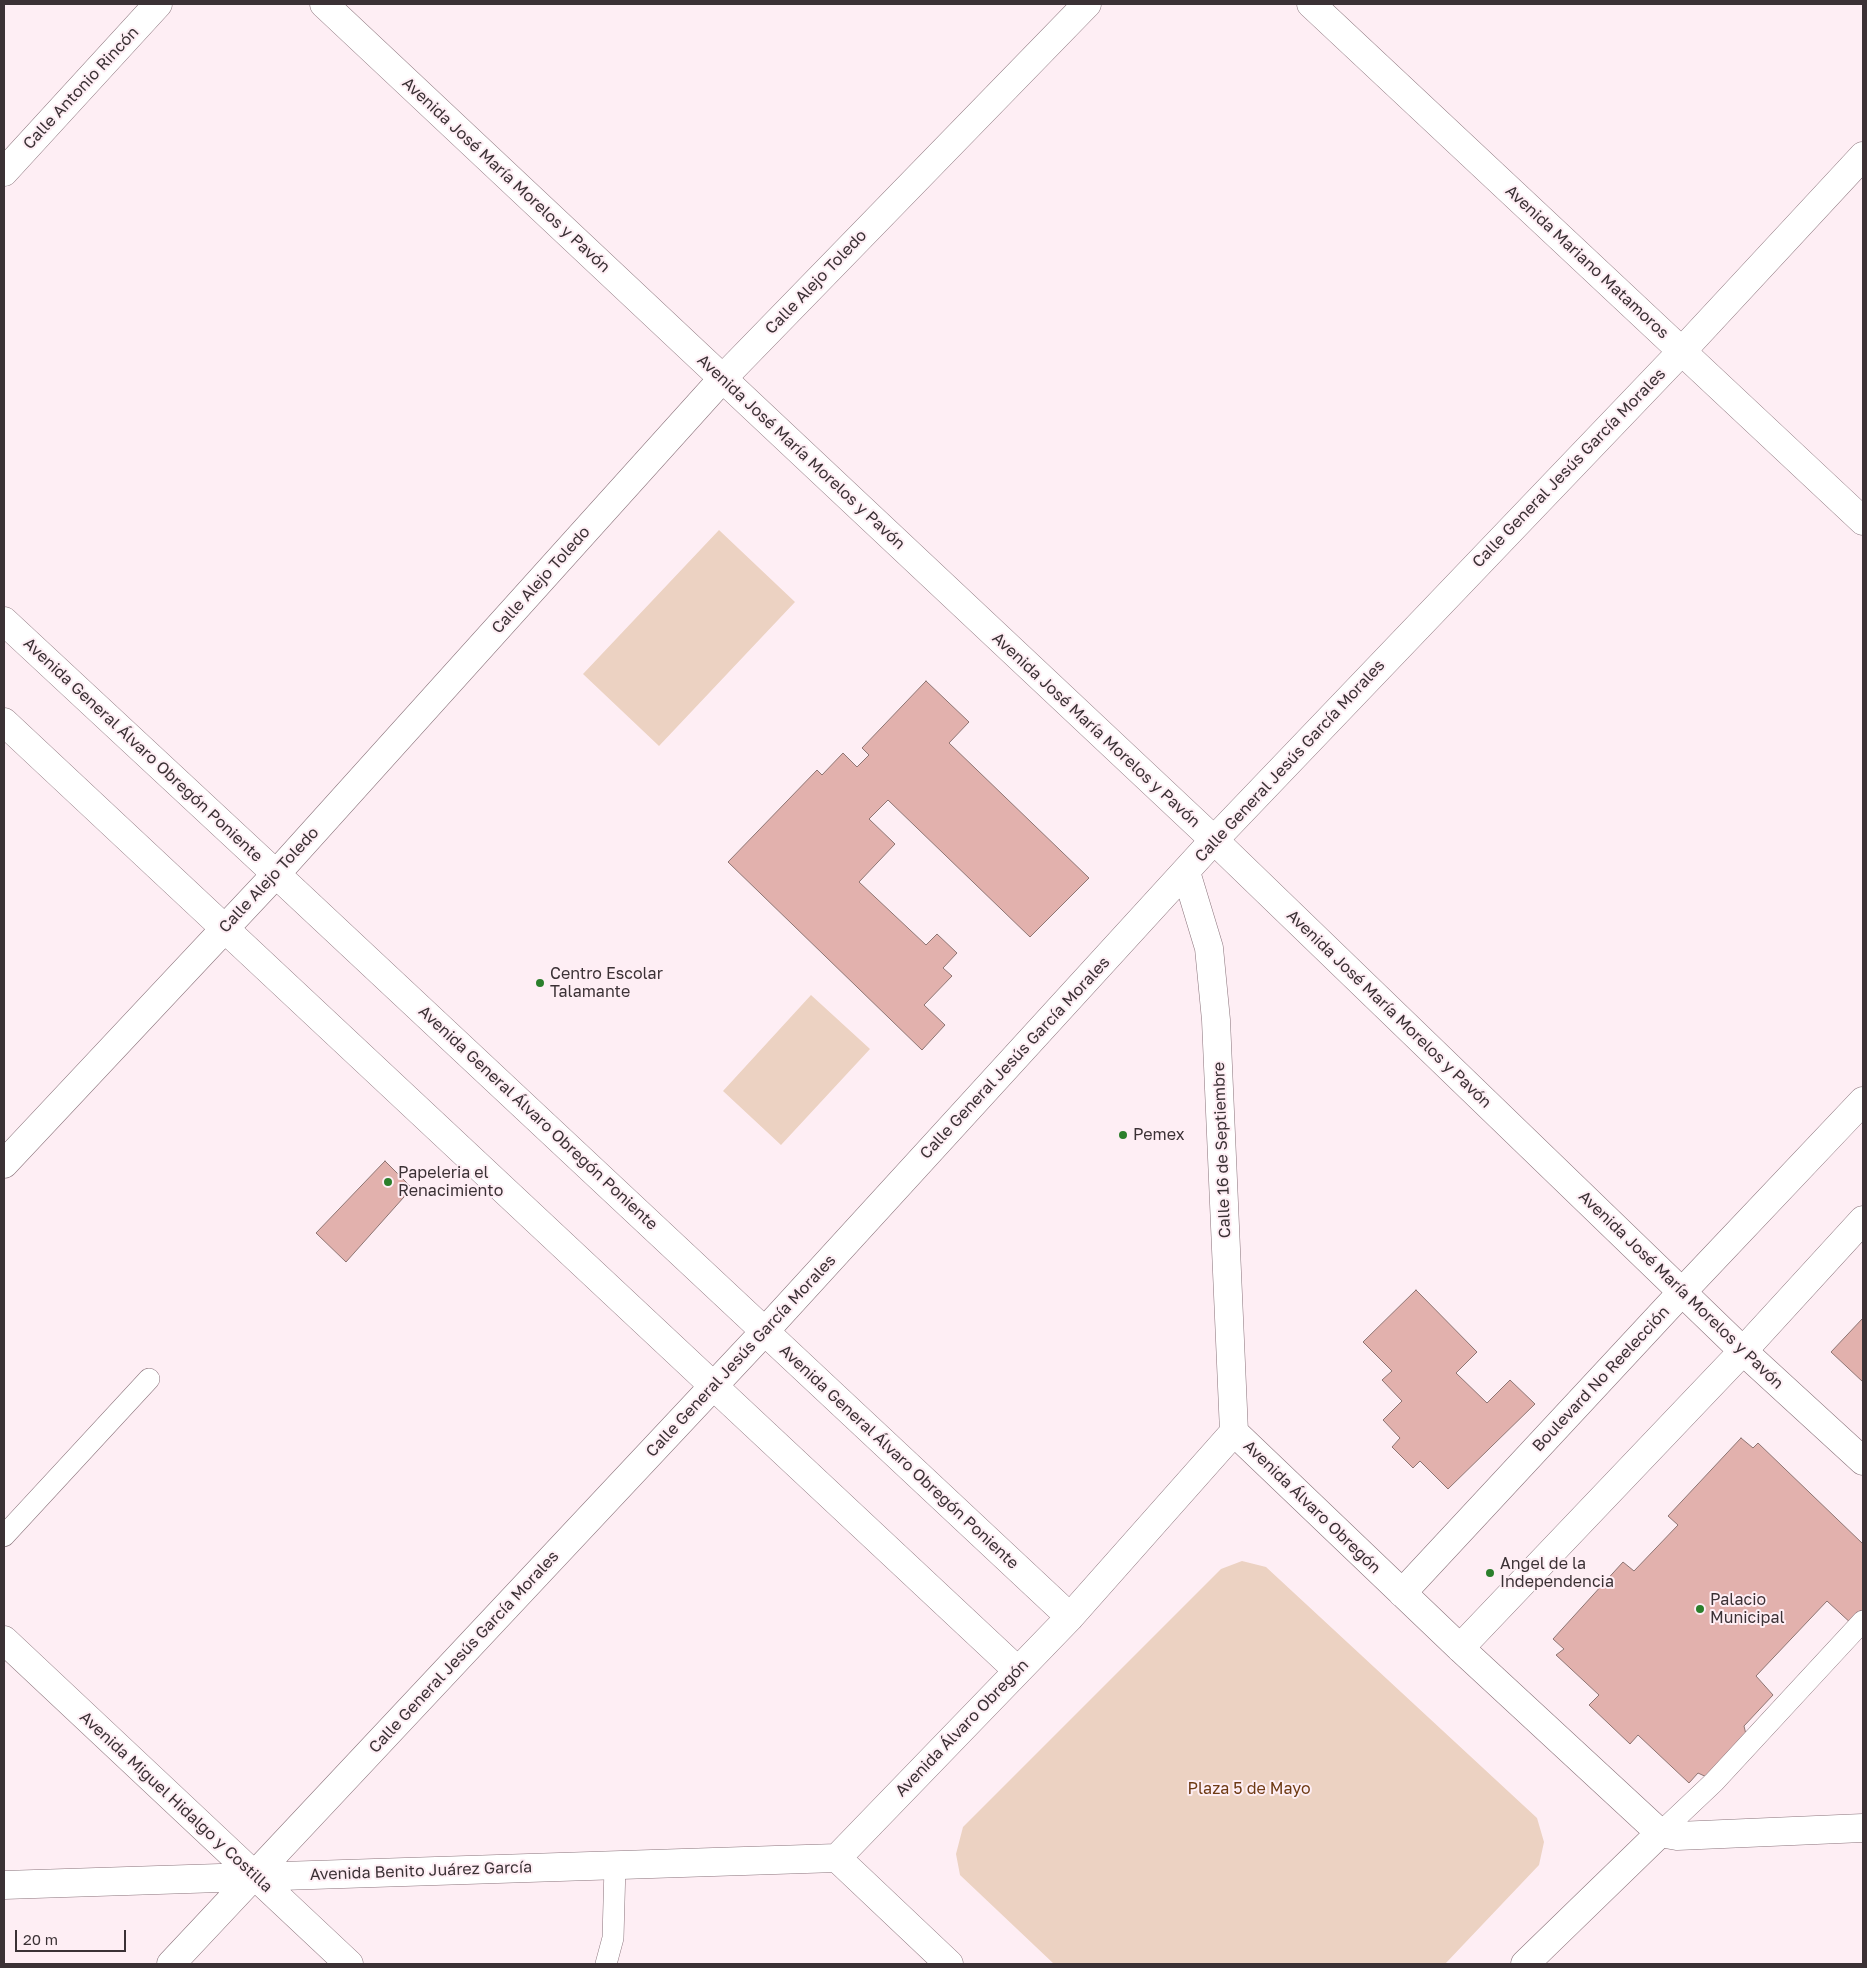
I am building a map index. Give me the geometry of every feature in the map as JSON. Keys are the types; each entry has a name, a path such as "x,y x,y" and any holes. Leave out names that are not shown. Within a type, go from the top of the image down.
{"street":[{"name":"Calle Antonio Rincón","path":"4,172 158,4"},
{"name":"Avenida José María Morelos y Pavón","path":"324,4 1214,840 1743,1351 1863,1461"},
{"name":"Calle Alejo Toledo","path":"4,1164 276,874 723,378 1087,4"},
{"name":"Avenida Mariano Matamoros","path":"1311,4 1863,521"},
{"name":"Calle General Jesús García Morales","path":"171,1964 765,1331 1214,840 1682,351 1863,156"},
{"name":"Avenida General Álvaro Obregón Poniente","path":"4,621 1070,1617"},
{"path":"4,722 1017,1670"},
{"name":"Calle 16 de Septiembre","path":"1186,872 1209,948 1216,1020 1234,1432"},
{"name":"Boulevard No Reelección","path":"1402,1593 1863,1101"},
{"path":"1460,1648 1743,1351 1863,1220"},
{"name":"Avenida Álvaro Obregón","path":"837,1858 1070,1617 1234,1432 1460,1648 1660,1834"},
{"name":"Avenida Miguel Hidalgo y Costilla","path":"4,1640 349,1964"},
{"path":"1525,1964 1660,1834 1677,1836 1863,1828"},
{"path":"837,1858 949,1964"},
{"name":"Avenida Benito Juárez García","path":"4,1885 837,1858"}],"lane":[{"path":"4,1536 149,1379"},
{"path":"1660,1834 1714,1782 1863,1621"},
{"path":"606,1964 613,1938 615,1866"}],"green space":[{"path":"719,530 795,602 659,746 583,674"},
{"path":"811,995 870,1049 781,1145 723,1091"},
{"name":"Plaza 5 de Mayo","path":"1242,1561 1266,1567 1537,1818 1544,1842 1539,1865 1445,1964 1054,1964 960,1875 956,1854 963,1827 1221,1569"}],"building":[{"path":"926,681 969,722 949,743 1089,878 1030,937 888,800 869,819 895,844 859,882 926,945 937,934 957,953 943,968 952,976 924,1005 945,1025 922,1050 728,862 817,770 822,775 843,753 857,767 869,755 862,748"},
{"path":"385,1161 412,1188 346,1262 316,1233"},
{"path":"1416,1290 1477,1352 1456,1373 1487,1403 1510,1380 1535,1404 1448,1489 1420,1461 1413,1468 1392,1447 1400,1438 1383,1420 1402,1401 1382,1380 1392,1371 1363,1342"},
{"path":"1863,1318 1863,1382 1831,1352"},
{"name":"Palacio Municipal","path":"1741,1438 1753,1448 1758,1443 1863,1544 1863,1617 1854,1626 1827,1601 1756,1676 1773,1695 1744,1726 1748,1743 1713,1780 1698,1773 1689,1783 1638,1735 1630,1744 1589,1705 1599,1695 1556,1655 1564,1649 1553,1639 1623,1562 1634,1571 1678,1525 1668,1516"}],"place":[{"name":"Centro Escolar Talamante","path":"540,983"},
{"name":"Pemex","path":"1123,1135"},
{"name":"Papeleria el Renacimiento","path":"388,1182"},
{"name":"Angel de la Independencia","path":"1490,1573"},
{"name":"Palacio Municipal","path":"1700,1609"}]}
